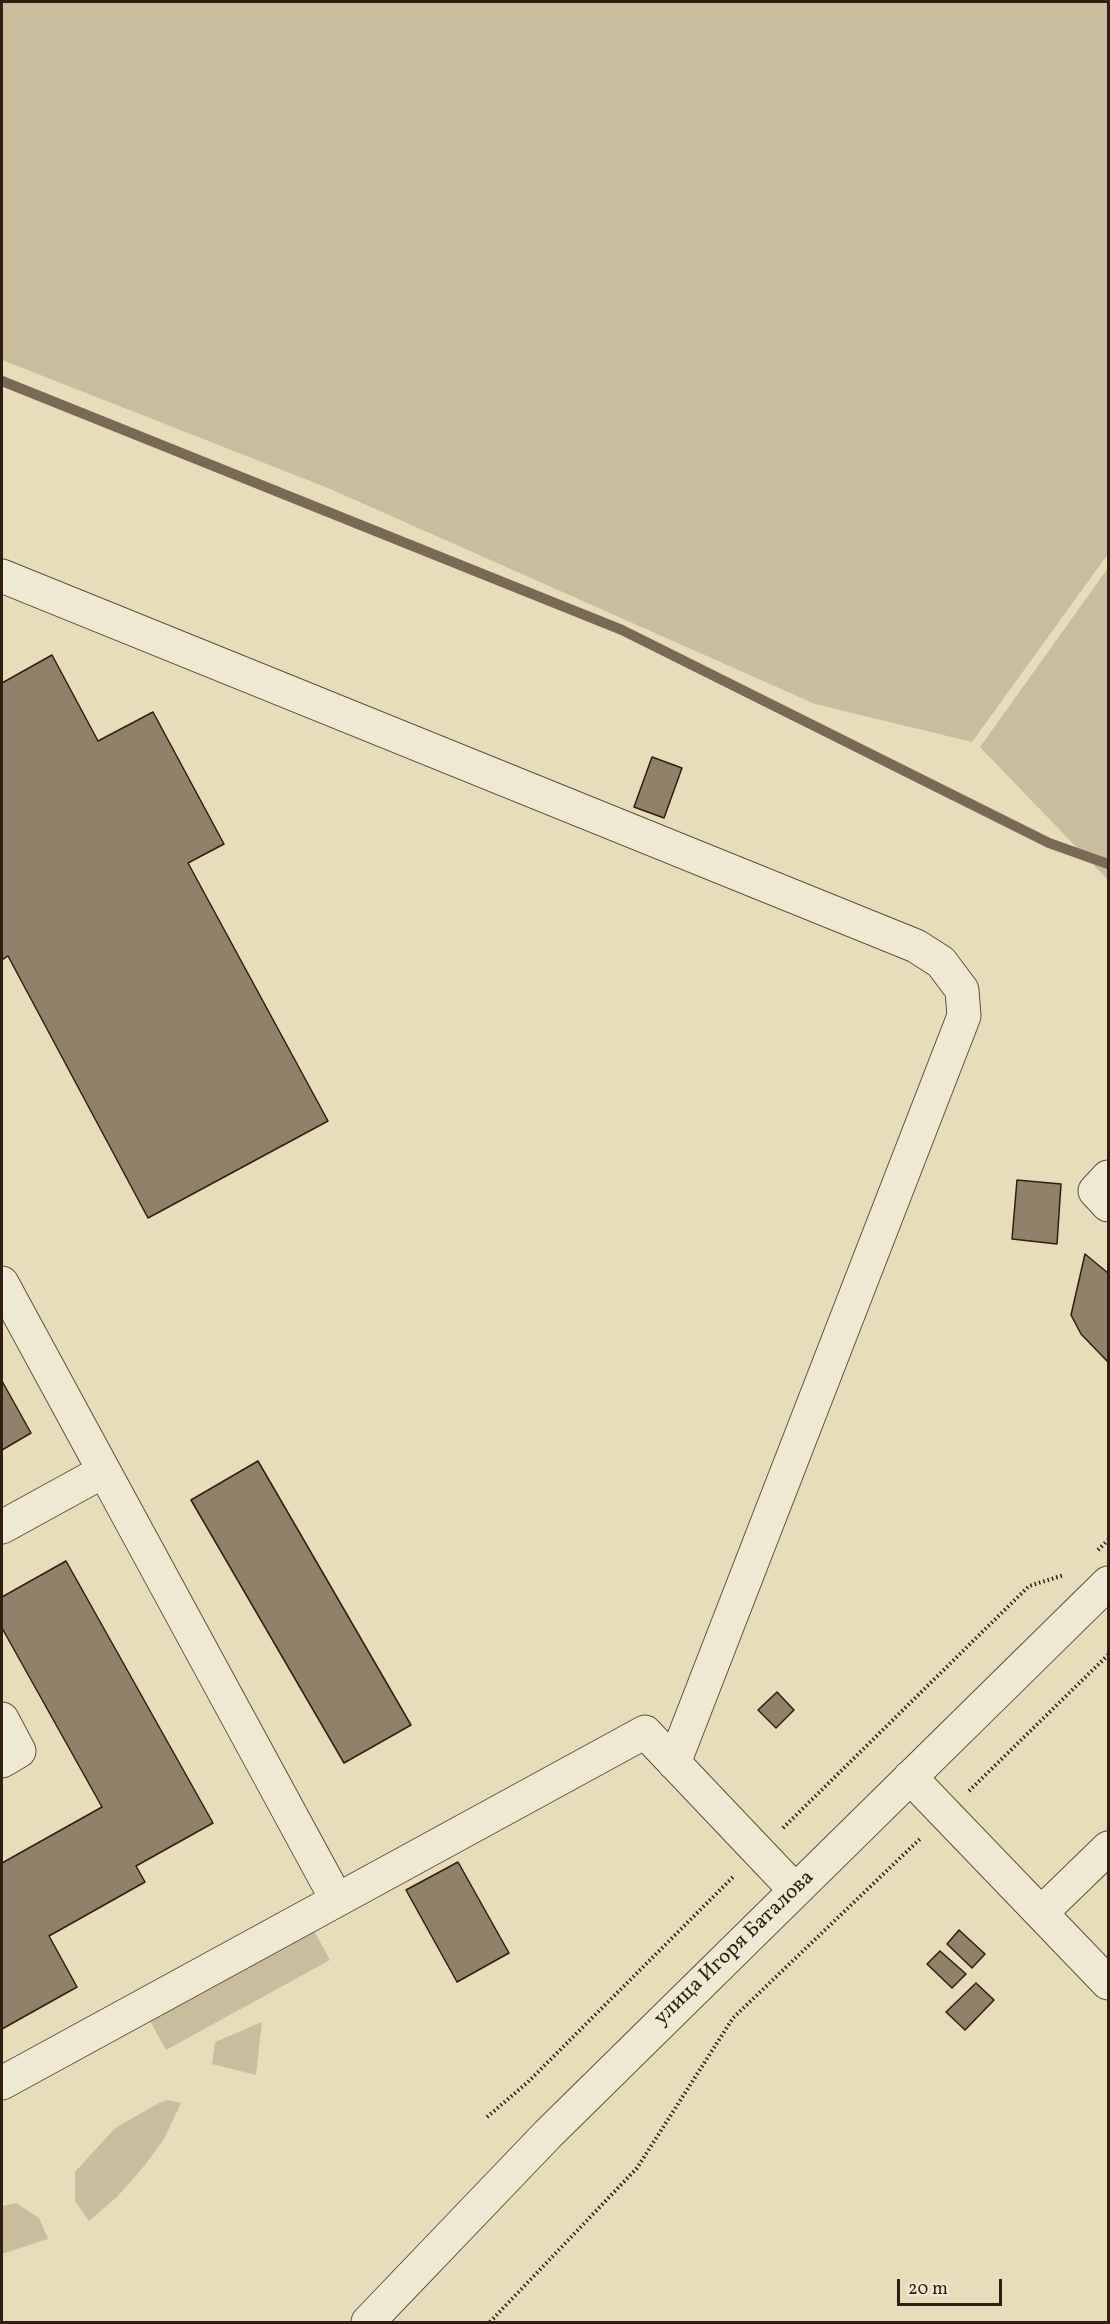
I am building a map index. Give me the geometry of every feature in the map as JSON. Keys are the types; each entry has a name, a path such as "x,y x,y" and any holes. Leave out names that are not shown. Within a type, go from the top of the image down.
{"street":[{"path":"2,576 916,946 942,962 962,990 964,1016 674,1763"},
{"path":"1108,1177 1095,1191 1108,1205"},
{"path":"2,1283 337,1900"},
{"path":"2,1527 104,1471"},
{"name":"улица Игоря Баталова","path":"368,2322 548,2134 910,1777 1100,1570"},
{"path":"2,1719 19,1751 2,1761"},
{"path":"2,2083 645,1732 795,1890"},
{"path":"910,1777 1108,1983"},
{"path":"1041,1913 1108,1848"}],"path":[{"path":"1100,1570 1108,1540"},
{"path":"487,2118 528,2082 1029,1586 1066,1575"},
{"path":"490,2322 636,2168 733,2018 1108,1655"}],"shaded area":[{"path":"2,2 1108,2 1108,554 972,742 815,704 328,488 2,360"},
{"path":"1108,568 1108,880 980,747"},
{"path":"313,1929 330,1960 166,2050 149,2019"},
{"path":"262,2022 256,2075 212,2064 215,2042"},
{"path":"168,2100 181,2103 164,2139 117,2197 89,2221 75,2201 75,2172 115,2128"},
{"path":"16,2203 39,2218 48,2239 2,2254 2,2206"}],"building":[{"path":"52,655 98,741 153,712 224,844 188,863 328,1121 148,1218 8,956 2,960 2,683"},
{"path":"652,757 682,768 664,818 634,807"},
{"path":"1017,1180 1061,1184 1057,1244 1012,1239"},
{"path":"1085,1254 1108,1273 1108,1362 1081,1334 1071,1315"},
{"path":"2,1381 31,1433 2,1450"},
{"path":"258,1461 411,1725 344,1763 191,1500"},
{"path":"66,1561 213,1823 136,1866 145,1882 49,1936 77,1987 2,2029 2,1863 102,1807 2,1628 2,1597"},
{"path":"777,1692 794,1710 776,1728 758,1710"},
{"path":"458,1862 509,1953 457,1982 406,1890"},
{"path":"959,1930 985,1954 972,1968 947,1944"},
{"path":"940,1951 966,1974 952,1988 927,1964"},
{"path":"976,1983 994,2000 965,2030 946,2012"}],"waterway":[{"path":"2,381 622,630 1049,843 1108,864"}]}
